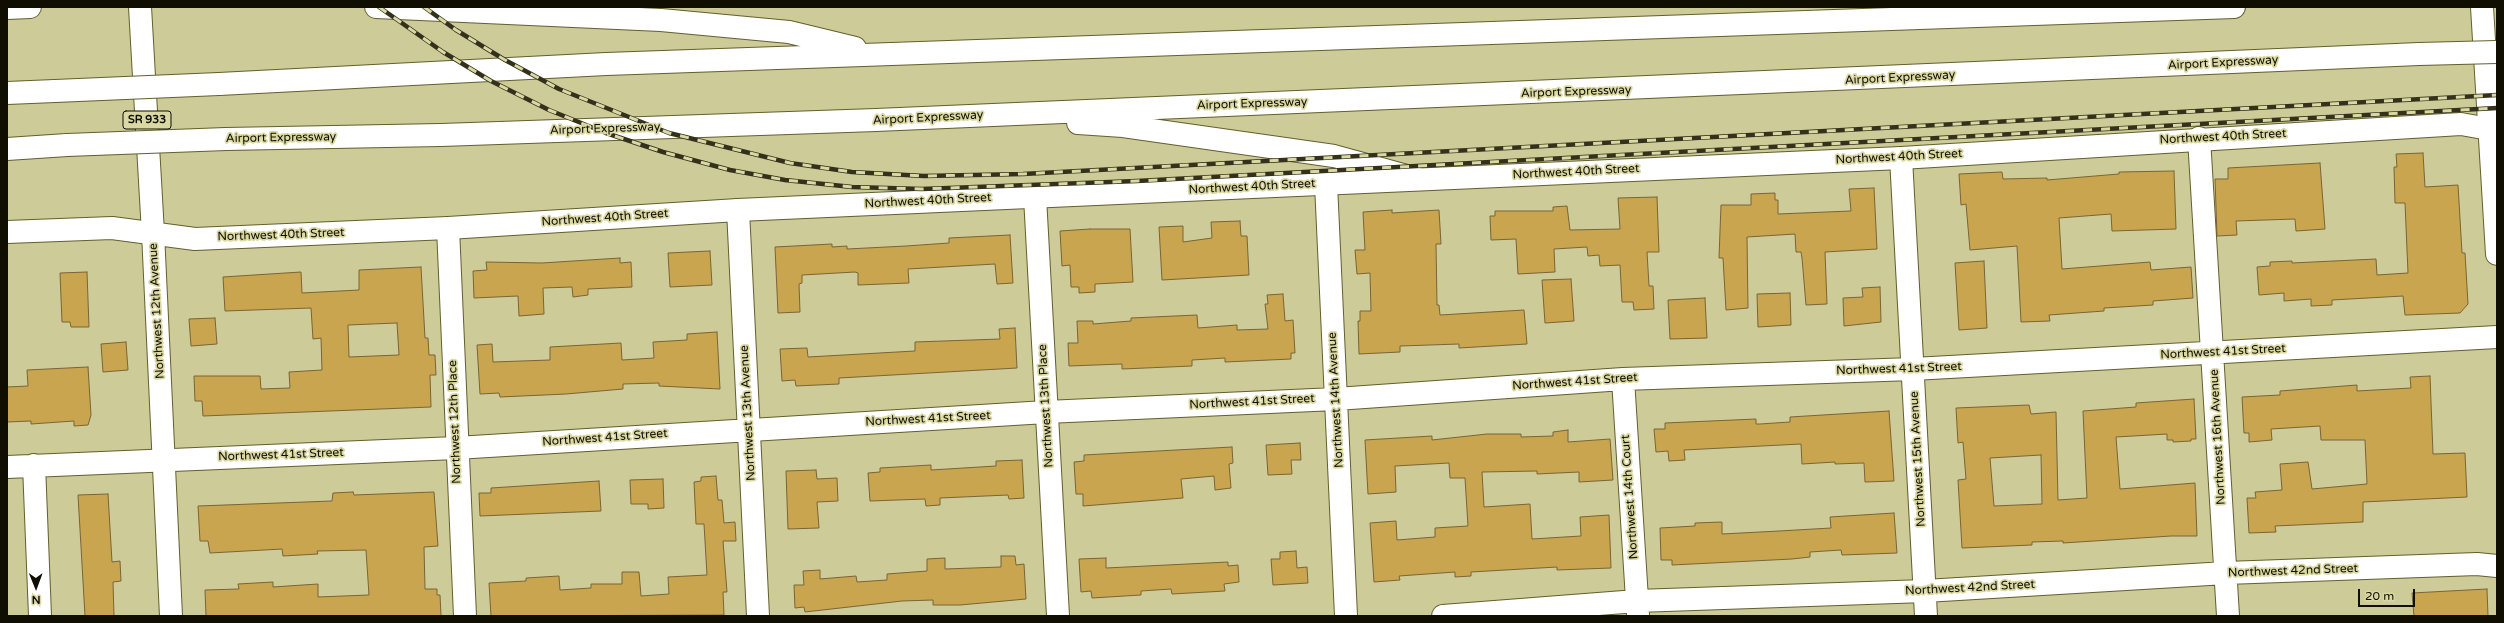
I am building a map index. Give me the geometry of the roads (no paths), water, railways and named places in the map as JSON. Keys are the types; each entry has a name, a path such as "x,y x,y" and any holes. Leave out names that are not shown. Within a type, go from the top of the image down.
{"main road":[{"path":"7,8 30,7"},
{"name":"Northwest 12th Avenue","path":"140,7 153,233 171,616"},
{"path":"376,7 677,21 789,32 880,54"},
{"path":"7,93 219,84 544,67 880,54 2234,7"},
{"path":"2482,7 2493,130 2497,254"},
{"name":"Airport Expressway","path":"7,148 226,139 448,135 973,116 1612,90 2418,54 2497,52"},
{"path":"973,116 1123,126 1280,147 1334,156 1418,180"},
{"name":"Northwest 40th Street","path":"7,232 112,228 195,239 448,228 738,210 1901,158 2199,138 2461,124 2493,130"},
{"name":"Northwest 16th Avenue","path":"2199,138 2228,616"},
{"name":"Northwest 15th Avenue","path":"1901,158 1926,616"},
{"name":"Northwest 14th Avenue","path":"1326,184 1346,616"},
{"name":"Northwest 13th Place","path":"1035,197 1058,616"},
{"name":"Northwest 13th Avenue","path":"738,210 758,616"},
{"name":"Northwest 12th Place","path":"448,228 464,616"},
{"name":"Northwest 41st Street","path":"7,466 456,448 1046,412 1336,398 1623,379 1913,369 2497,337"},
{"name":"Northwest 14th Court","path":"1623,379 1637,609"},
{"path":"34,465 40,616"},
{"name":"Northwest 42nd Street","path":"1443,616 1637,609 2226,573 2477,564 2497,566"}],"railway":[{"path":"379,7 443,52 491,81 549,110 606,133 663,152 730,170 785,180 852,187 922,189 1137,181 2497,108"},
{"path":"424,7 456,30 505,60 559,89 669,133 790,163 852,172 924,176 1023,174 2497,95"}]}
